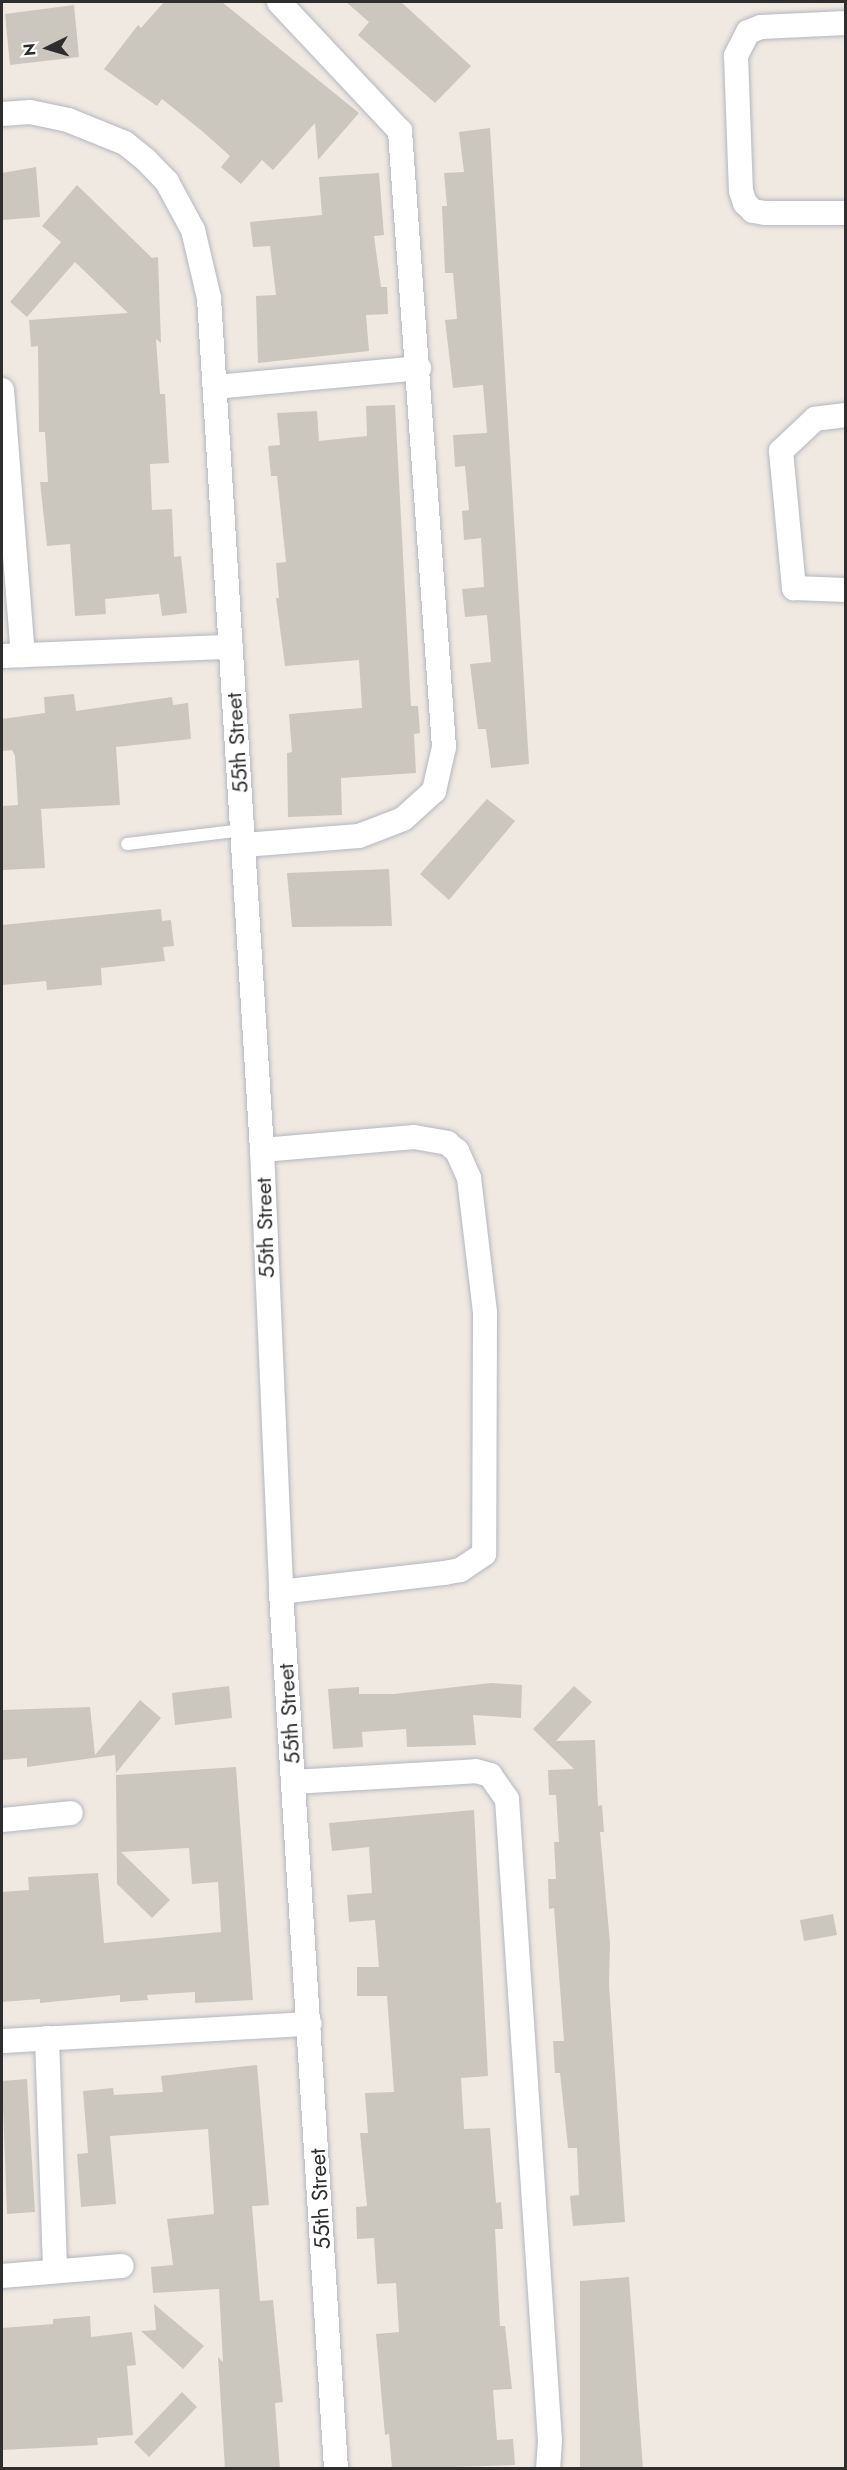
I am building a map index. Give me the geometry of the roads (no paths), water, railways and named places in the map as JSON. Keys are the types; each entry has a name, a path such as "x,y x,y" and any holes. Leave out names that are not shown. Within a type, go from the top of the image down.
{"street":[{"path":"243,838 359,836 378,831 424,804 439,777 444,747 400,131 279,2"},
{"path":"846,23 761,27 748,32 736,56 741,191 745,203 753,211 766,213 846,213"},
{"name":"55th Street","path":"2,114 30,112 95,130 124,143 167,182 193,230 209,298 262,1150 281,1592 310,2024 336,2469"},
{"path":"215,387 418,368"},
{"path":"2,390 12,656 231,647"},
{"path":"846,415 815,419 781,451 794,588 846,590"},
{"path":"262,1150 414,1137 447,1143 458,1151 469,1178 485,1313 484,1554 460,1569 444,1573 281,1592"},
{"path":"293,1782 476,1771 490,1775 507,1799 550,2441 548,2469"},
{"path":"2,1820 72,1813"},
{"path":"2,2041 310,2024"},
{"path":"47,2038 55,2270"},
{"path":"2,2276 122,2266"}],"lane":[{"path":"127,844 243,838"}]}
